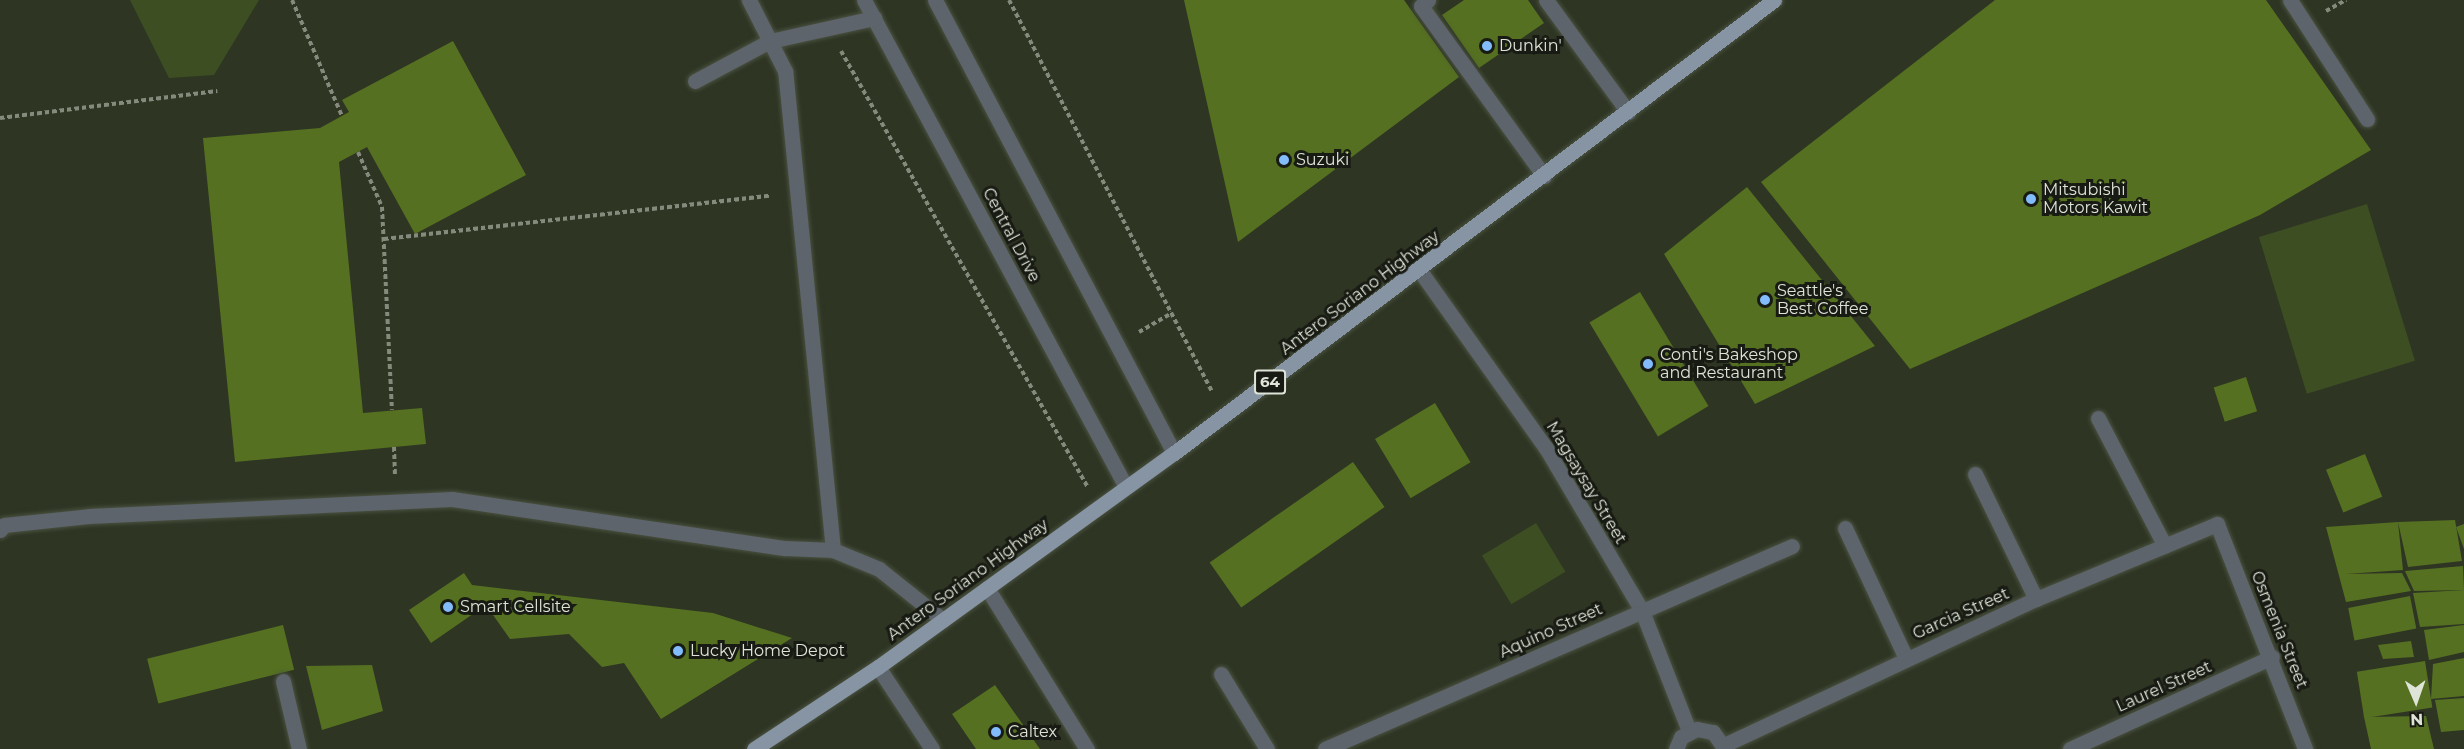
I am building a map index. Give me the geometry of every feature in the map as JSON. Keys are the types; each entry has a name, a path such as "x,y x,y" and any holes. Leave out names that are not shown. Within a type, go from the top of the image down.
{"main road":[{"name":"Antero Soriano Highway","path":"754,749 878,667 1174,453 1420,271 1774,0"}],"street":[{"path":"749,0 785,71 833,550"},
{"name":"Central Drive","path":"864,0 1126,487"},
{"path":"935,0 1174,453"},
{"path":"1428,0 1421,6 1544,176"},
{"path":"1546,0 1628,112"},
{"path":"2290,0 2367,119"},
{"path":"694,81 771,41 874,18"},
{"name":"Magsaysay Street","path":"1420,271 1546,448 1642,611 1689,731"},
{"path":"2098,418 2165,546"},
{"path":"1975,474 2036,599"},
{"path":"0,530 4,525 89,516 452,499 785,548 833,550 879,569 943,620"},
{"name":"Garcia Street","path":"1724,747 1906,658 2036,599 2217,524"},
{"name":"Osmenia Street","path":"2217,524 2272,657 2305,749"},
{"path":"1845,528 1906,658"},
{"name":"Aquino Street","path":"1325,749 1792,546"},
{"path":"987,588 1087,749"},
{"name":"Laurel Street","path":"2070,749 2272,657"},
{"path":"878,667 932,749"},
{"path":"1221,674 1267,749"},
{"path":"284,681 299,749"},
{"path":"1676,749 1689,731 1713,732 1724,747"}],"path":[{"path":"292,0 342,116"},
{"path":"1009,0 1225,415"},
{"path":"829,28 1099,507"},
{"path":"0,118 217,91"},
{"path":"358,152 382,207 392,410"},
{"path":"384,238 798,193"},
{"path":"1117,346 1172,312"}],"green space":[{"path":"130,0 259,0 214,75 169,78"},
{"path":"2367,204 2415,361 2307,394 2259,237"},
{"path":"1536,523 1565,572 1511,604 1482,555"}],"building":[{"name":"Suzuki","path":"1184,0 1404,0 1459,77 1238,242"},
{"name":"Dunkin'","path":"1464,0 1528,0 1544,23 1479,68 1442,15"},
{"name":"Mitsubishi Motors Kawit","path":"1995,0 2266,0 2371,150 2260,215 1910,369 1761,182"},
{"path":"453,41 526,175 415,234 367,147 339,162 363,413 422,408 426,444 235,462 203,138 320,128 349,112 342,100"},
{"name":"Seattle's Best Coffee","path":"1747,187 1875,346 1755,404 1664,254"},
{"name":"Conti's Bakeshop and Restaurant","path":"1640,292 1709,406 1658,436 1589,322"},
{"path":"2246,377 2257,411 2225,422 2214,388"},
{"path":"1435,403 1471,462 1411,498 1375,439"},
{"path":"2365,454 2382,497 2343,512 2326,470"},
{"path":"1353,462 1385,507 1241,607 1210,562"},
{"path":"2455,520 2462,561 2408,567 2398,522"},
{"path":"2398,522 2403,570 2346,574 2402,573 2411,591 2346,602 2326,527"},
{"path":"2464,524 2464,549 2456,527"},
{"path":"2463,566 2464,590 2414,591 2405,571"},
{"name":"Lucky Home Depot","path":"464,573 472,585 713,613 792,638 661,719 624,663 602,667 569,634 510,639 486,605 431,643 409,610"},
{"path":"2464,590 2464,624 2420,627 2413,593"},
{"path":"2410,596 2416,628 2354,640 2348,608"},
{"path":"283,625 294,670 158,704 147,659"},
{"path":"2464,625 2464,652 2429,660 2424,630"},
{"path":"2411,641 2414,657 2383,659 2378,645"},
{"path":"2464,658 2464,696 2431,699 2433,664"},
{"path":"2425,661 2432,707 2364,718 2357,672"},
{"path":"372,665 383,711 322,730 306,666"},
{"name":"Caltex","path":"995,685 1040,749 976,749 952,714"},
{"path":"2464,698 2464,730 2441,732 2435,700"},
{"path":"2426,716 2434,749 2371,749 2364,717"}],"place":[{"name":"Dunkin'","path":"1487,46"},
{"name":"Suzuki","path":"1284,160"},
{"name":"Mitsubishi Motors Kawit","path":"2031,199"},
{"name":"Seattle's Best Coffee","path":"1765,300"},
{"name":"Conti's Bakeshop and Restaurant","path":"1648,364"},
{"name":"Smart Cellsite","path":"448,607"},
{"name":"Lucky Home Depot","path":"678,651"},
{"name":"Caltex","path":"996,732"}]}
